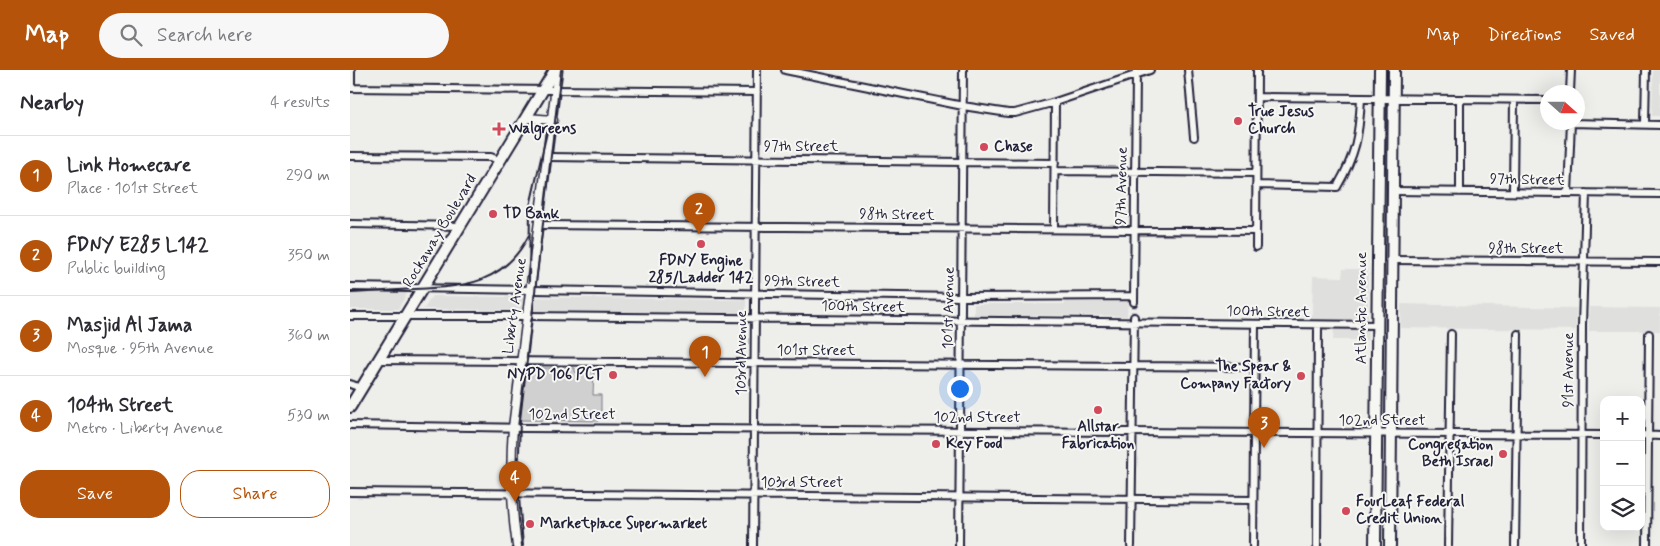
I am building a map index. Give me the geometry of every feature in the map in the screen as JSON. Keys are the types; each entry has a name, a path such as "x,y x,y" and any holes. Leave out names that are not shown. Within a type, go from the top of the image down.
{"main road":[{"name":"Rockaway Boulevard","path":"350,407 557,70"},
{"name":"Atlantic Avenue","path":"1375,546 1380,70"},
{"name":"Atlantic Avenue","path":"1390,546 1394,70"}],"street":[{"path":"351,70 350,88 757,92"},
{"name":"Liberty Avenue","path":"517,546 511,494 510,464 513,428 548,157 557,70"},
{"name":"103rd Avenue","path":"753,546 757,70"},
{"path":"785,70 963,106 1015,113 1055,102 1136,72 1150,70"},
{"name":"101st Avenue","path":"959,546 963,70"},
{"path":"1188,70 1194,137"},
{"path":"1256,247 1257,70"},
{"path":"1570,85 1571,70"},
{"path":"1645,124 1646,70"},
{"name":"97th Avenue","path":"1134,299 1136,72"},
{"path":"1257,97 1540,100"},
{"path":"1256,185 1337,186 1346,170 1357,142 1361,99"},
{"path":"1460,99 1460,192"},
{"path":"1513,192 1514,100"},
{"path":"1054,229 1055,102"},
{"path":"527,118 552,120"},
{"path":"1585,123 1660,124"},
{"path":"1568,193 1571,130"},
{"path":"350,156 491,157 500,161"},
{"name":"97th Street","path":"548,157 1055,163"},
{"path":"1055,171 1256,173"},
{"name":"97th Street","path":"1393,191 1660,194"},
{"name":"91st Avenue","path":"1581,546 1583,262 1586,193"},
{"path":"350,224 461,226"},
{"name":"98th Street","path":"539,225 1256,231"},
{"name":"98th Street","path":"1392,260 1660,262"},
{"name":"99th Street","path":"350,287 1134,299"},
{"name":"100th Street","path":"350,316 961,321 1134,319 1254,324 1377,325"},
{"path":"1131,546 1134,319"},
{"path":"1253,546 1254,324"},
{"path":"1317,546 1318,325"},
{"path":"1448,546 1451,334"},
{"path":"1515,546 1518,334"},
{"path":"1647,546 1645,435 1649,334"},
{"name":"101st Street","path":"378,360 1254,368"},
{"path":"350,384 361,388"},
{"name":"102nd Street","path":"350,425 1254,434 1600,435"},
{"path":"1645,435 1660,436"},
{"name":"103rd Street","path":"350,492 1253,500"}],"shaded area":[{"path":"1653,70 1660,70 1660,116 1652,116"},
{"path":"1343,269 1368,269 1368,323 1292,322 1292,318 1312,316 1313,276 1342,277"},
{"path":"408,292 398,309 350,309 350,293"},
{"path":"432,296 746,300 746,314 424,309"},
{"path":"1065,301 1128,302 1127,316 1033,315 1033,318 974,317 974,304 1065,304"},
{"path":"1401,304 1576,308 1576,330 1400,328"},
{"path":"1589,307 1660,308 1660,331 1589,331"},
{"path":"1334,329 1368,329 1368,340 1333,340"},
{"path":"526,368 575,368 575,372 581,373 582,368 594,369 593,395 601,395 601,411 598,412 598,421 520,420"}],"tunnel":[{"path":"1134,302 1134,317"}],"railway":[{"path":"523,546 518,485 520,420 561,70"},
{"path":"529,282 530,206 547,132"},
{"path":"350,293 450,287 481,280 508,264 529,235"}],"place":[{"name":"True Jesus Church","path":"1238,121"},
{"name":"Walgreens","path":"499,129"},
{"name":"Chase","path":"984,147"},
{"name":"TD Bank","path":"493,214"},
{"name":"FDNY E285 L142","path":"699,234"},
{"name":"FDNY Engine 285/Ladder 142","path":"701,244"},
{"name":"NYPD 106 PCT","path":"613,375"},
{"name":"The Spear & Company Factory","path":"1301,376"},
{"name":"Link Homecare","path":"705,377"},
{"name":"Allstar Fabrication","path":"1098,410"},
{"name":"Key Food","path":"936,444"},
{"name":"Masjid Al Jama","path":"1264,448"},
{"name":"Congregation Beth Israel","path":"1503,454"},
{"name":"104th Street","path":"515,502"},
{"name":"FourLeaf Federal Credit Union","path":"1346,511"},
{"name":"Marketplace Supermarket","path":"530,524"}]}
